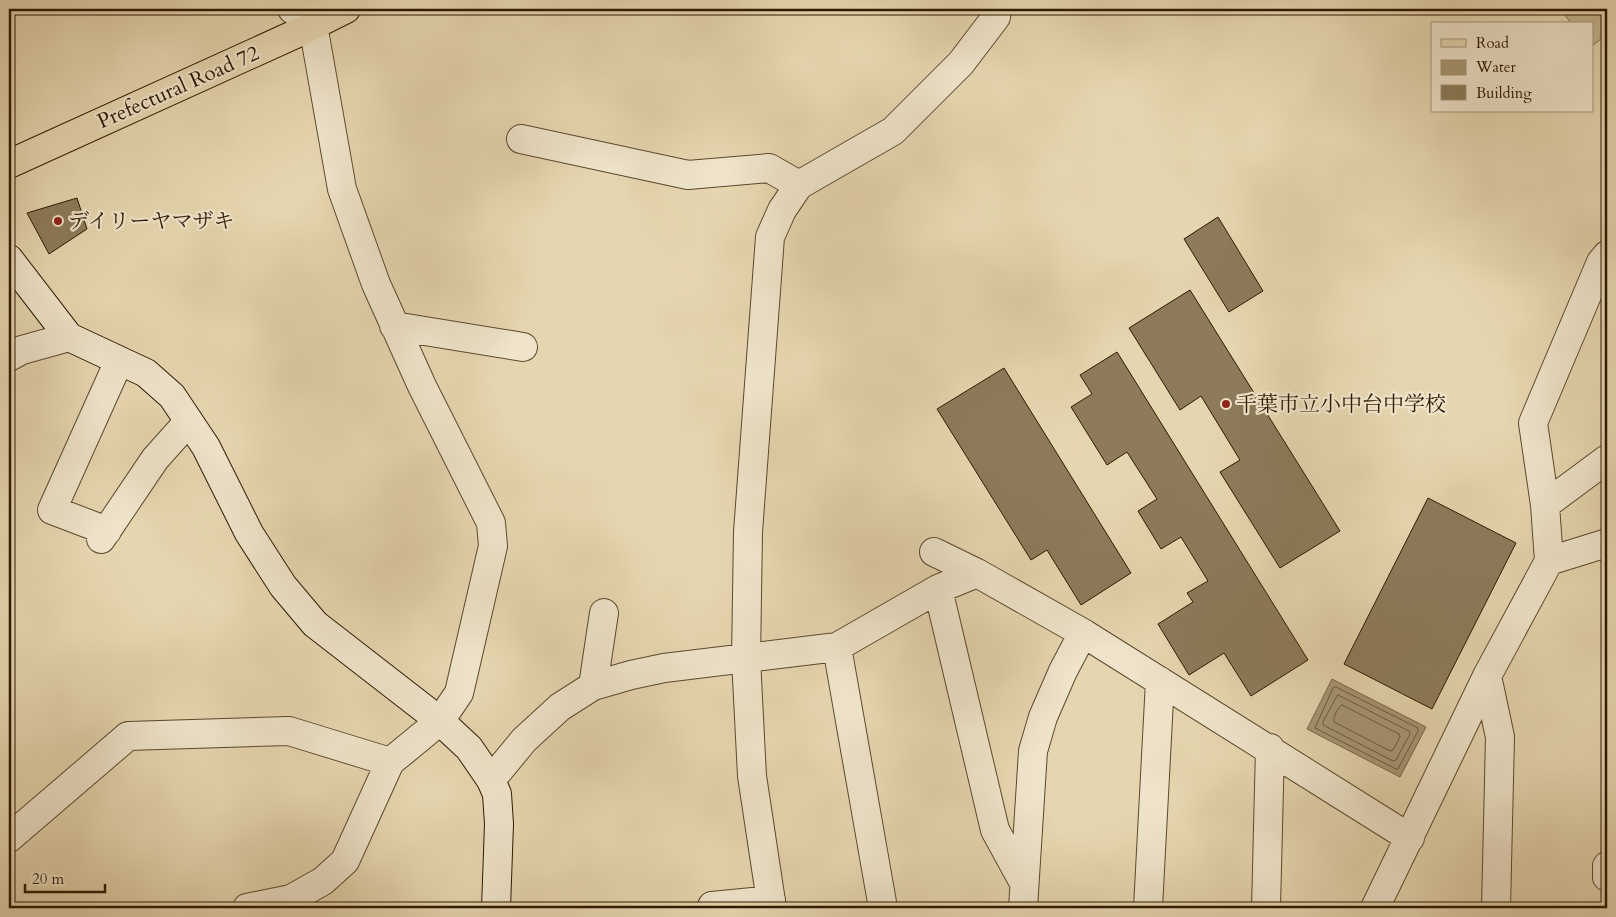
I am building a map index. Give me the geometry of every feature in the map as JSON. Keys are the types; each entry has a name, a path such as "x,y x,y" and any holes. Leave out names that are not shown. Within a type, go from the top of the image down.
{"main road":[{"name":"Prefectural Road 72","path":"9,164 346,9"}],"street":[{"path":"247,908 291,899 323,881 345,861 390,762 440,721 459,693 493,546 491,523 422,386 376,284 342,189 313,25 292,9"},
{"path":"712,906 771,904 752,776 746,659 748,532 770,237 782,210 799,184 893,131 960,63 996,17 997,9"},
{"path":"521,139 688,175 769,168 799,184"},
{"path":"1375,908 1488,676 1549,561 1533,423 1600,262 1607,255"},
{"path":"9,260 69,337 146,373 172,396 206,447 249,533 283,586 315,624 440,721 469,748 491,780 497,794 499,824 496,908"},
{"path":"394,326 523,347"},
{"path":"9,357 22,350 69,337"},
{"path":"119,361 52,510 104,535 155,460 188,422"},
{"path":"1544,505 1607,459"},
{"path":"1549,561 1607,543"},
{"path":"934,552 977,573 1160,680 1410,838"},
{"path":"491,780 524,740 560,707 593,686 664,668 837,647 938,589 977,573"},
{"path":"938,589 994,830 1024,896"},
{"path":"593,686 604,612"},
{"path":"1024,896 1033,751 1043,717 1063,671 1083,634"},
{"path":"837,647 883,908"},
{"path":"1488,676 1500,737 1496,908"},
{"path":"1148,908 1160,680"},
{"path":"9,838 128,736 289,731 390,762"},
{"path":"1266,908 1270,748"},
{"path":"1607,866 1607,877"}],"shaded area":[{"path":"1560,9 1607,9 1607,34 1594,44 1594,22 1570,22"}],"water":[{"path":"1332,679 1426,727 1400,777 1307,729"}],"building":[{"name":"デイリーヤマザキ","path":"77,198 87,229 49,254 27,213"},
{"path":"1218,217 1263,291 1229,312 1184,239"},
{"path":"1190,290 1340,531 1280,568 1220,472 1240,460 1201,396 1180,410 1129,328"},
{"path":"1117,352 1308,660 1251,696 1224,653 1189,675 1158,624 1193,602 1187,593 1208,581 1181,537 1161,549 1138,511 1157,499 1127,452 1107,465 1071,407 1092,394 1080,375"},
{"path":"1004,368 1131,573 1081,605 1047,550 1031,560 937,409"},
{"path":"1428,498 1516,543 1432,709 1344,664"}],"place":[{"name":"デイリーヤマザキ","path":"58,221"},
{"name":"千葉市立小中台中学校","path":"1226,404"}]}
